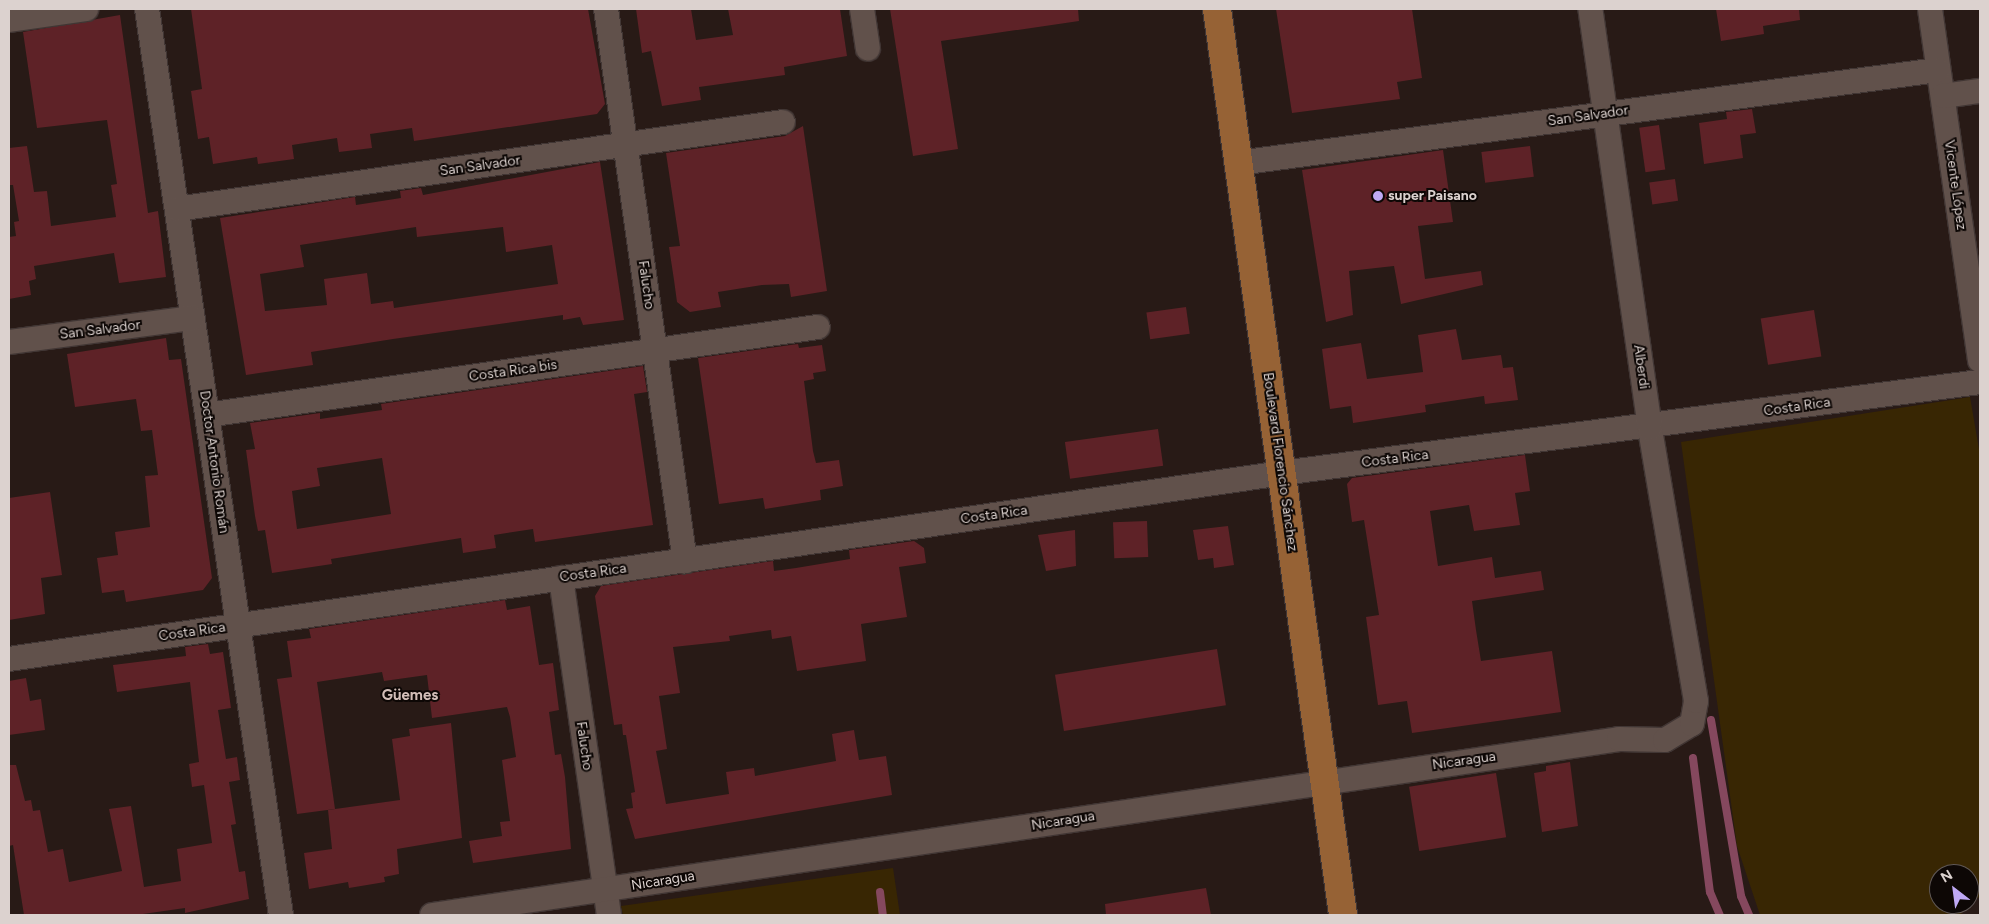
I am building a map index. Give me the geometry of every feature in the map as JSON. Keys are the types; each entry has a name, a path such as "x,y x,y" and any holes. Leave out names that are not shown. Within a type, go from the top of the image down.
{"main road":[{"name":"Boulevard Florencio Sánchez","path":"1217,9 1343,915"}],"street":[{"path":"9,20 86,9"},
{"name":"Doctor Antonio Román","path":"147,9 281,915"},
{"name":"Falucho","path":"606,9 686,560"},
{"path":"862,9 868,49"},
{"name":"Alberdi","path":"1590,9 1650,428 1696,701 1692,724"},
{"name":"Vicente López","path":"1930,9 1980,360"},
{"name":"San Salvador","path":"1238,163 1938,70"},
{"path":"1943,96 1980,91"},
{"name":"San Salvador","path":"177,209 783,122"},
{"name":"San Salvador","path":"9,342 192,318"},
{"name":"Costa Rica bis","path":"207,415 818,327"},
{"name":"Costa Rica","path":"9,659 1282,473 1650,428 1980,382"},
{"name":"Falucho","path":"561,578 609,915"},
{"name":"Nicaragua","path":"432,915 1325,781 1619,739 1665,740 1692,724"}],"shaded area":[{"path":"1970,397 1980,455 1980,896 1979,864 1929,864 1929,914 1960,915 1760,915 1737,846 1681,442"},
{"path":"893,868 900,915 623,915 621,906"}],"building":[{"path":"191,9 588,9 605,104 597,114 414,141 412,128 370,134 372,148 339,152 337,138 292,145 294,159 258,164 257,157 213,164 209,137 198,139 191,91 202,89"},
{"path":"636,9 691,9 696,40 733,35 728,9 840,9 847,56 784,67 785,75 699,87 701,100 662,106 651,51 642,53"},
{"path":"890,9 1078,9 1079,21 941,41 958,149 913,156"},
{"path":"1276,9 1412,9 1422,78 1397,82 1400,99 1292,113"},
{"path":"1716,9 1799,9 1800,20 1763,26 1764,34 1721,41"},
{"path":"120,15 148,213 158,211 166,277 119,283 114,253 34,266 36,279 29,281 31,295 9,299 9,237 16,236 14,222 19,221 13,185 9,185 9,148 27,146 34,192 47,191 51,226 116,217 111,185 117,184 107,120 37,128 23,32"},
{"path":"1752,109 1756,133 1740,135 1743,158 1704,164 1699,123 1727,119 1726,112"},
{"path":"1659,125 1665,170 1645,172 1639,128"},
{"path":"803,126 827,291 791,297 789,284 762,285 718,292 721,307 690,312 677,302 669,247 680,246 666,153 785,136"},
{"path":"1530,146 1534,177 1485,183 1481,152"},
{"path":"1443,150 1453,222 1418,226 1425,279 1481,271 1483,285 1401,304 1394,266 1349,271 1353,315 1326,322 1302,170"},
{"path":"600,162 624,320 583,325 580,317 563,320 563,315 393,339 311,352 313,365 246,375 220,218 355,197 356,205 401,198 400,191 421,188 423,195","holes":["416,227 417,237 503,227 506,252 552,245 558,284 394,308 393,301 371,304 367,273 324,279 327,305 265,311 260,274 304,267 300,245"]},
{"path":"1675,179 1678,201 1652,204 1649,183"},
{"path":"1186,307 1190,334 1150,339 1146,313"},
{"path":"1814,310 1821,356 1768,365 1761,318"},
{"path":"1456,329 1462,360 1501,355 1503,368 1513,367 1518,400 1485,404 1484,396 1425,405 1426,412 1353,423 1351,406 1330,409 1322,349 1361,343 1367,379 1423,372 1418,335"},
{"path":"166,338 169,360 181,359 212,578 203,590 126,602 124,590 102,593 97,558 118,555 115,532 150,527 145,476 158,475 152,430 141,431 136,399 75,407 67,354"},
{"path":"798,344 799,348 822,345 826,371 813,373 814,379 804,381 813,451 816,463 839,460 843,486 820,490 821,500 765,509 763,498 719,504 698,358"},
{"path":"643,366 647,392 634,394 653,525 535,542 533,529 494,535 496,548 463,553 461,538 331,559 332,564 272,573 265,530 258,531 255,516 246,450 255,449 250,423 320,413 320,419 382,410 381,404","holes":["382,458 391,514 297,529 292,491 320,486 317,468"]},
{"path":"1158,429 1163,466 1070,479 1065,442"},
{"path":"1525,455 1530,491 1515,493 1520,525 1474,531 1469,505 1430,511 1438,566 1492,557 1495,578 1541,571 1544,590 1472,601 1476,630 1481,661 1552,651 1561,712 1412,733 1407,701 1378,705 1366,617 1379,615 1364,520 1352,522 1347,484 1352,478"},
{"path":"50,492 62,575 41,578 45,614 9,620 9,498"},
{"path":"1147,521 1148,557 1114,558 1113,522"},
{"path":"1228,526 1234,565 1214,568 1213,558 1198,560 1193,530"},
{"path":"1075,530 1076,566 1046,571 1038,535"},
{"path":"914,541 924,548 926,563 899,567 907,617 861,624 866,661 797,671 791,636 772,639 771,630 729,636 730,641 673,647 680,693 659,696 667,749 656,751 666,804 729,794 726,772 754,768 755,776 836,761 832,734 854,730 859,760 886,756 892,795 635,839 626,809 633,808 631,793 635,792 626,735 623,735 622,724 614,725 595,596 601,586 773,561 774,571 796,568 850,559 849,550"},
{"path":"505,600 507,610 530,606 539,665 553,663 559,710 549,712 555,755 561,754 565,777 571,849 473,863 469,841 502,836 500,822 510,821 502,760 516,757 510,717 507,707 432,718 427,675 384,681 382,672 317,682 335,809 297,814 277,679 292,677 287,641 311,638 309,629"},
{"path":"208,644 210,654 223,652 231,708 218,710 226,759 237,757 240,780 229,782 236,824 231,825 239,872 245,871 249,899 185,913 185,908 136,915 24,915 13,845 9,846 9,765 16,765 25,801 31,800 33,811 40,810 48,852 63,849 69,882 122,871 109,809 131,806 144,887 181,881 177,849 212,843 204,785 192,787 189,764 199,762 190,682 117,692 113,665 186,656 185,647"},
{"path":"1217,649 1226,705 1064,731 1055,675"},
{"path":"26,678 30,701 41,699 45,730 9,735 9,681"},
{"path":"451,723 462,838 397,849 399,874 384,877 385,882 349,888 348,882 309,889 304,853 332,849 328,810 400,800 392,739 410,736 409,729"},
{"path":"1570,762 1578,826 1542,832 1534,773 1546,771 1546,766"},
{"path":"1496,773 1506,837 1419,851 1409,787"},
{"path":"1206,888 1211,915 1106,915 1105,904"}],"waterway":[{"path":"1711,720 1741,896 1749,915"},
{"path":"1693,758 1710,892 1720,915"},
{"path":"880,892 883,915"}],"place":[{"name":"super Paisano","path":"1378,196"}],"district":[{"name":"Güemes","path":"410,696"}]}
